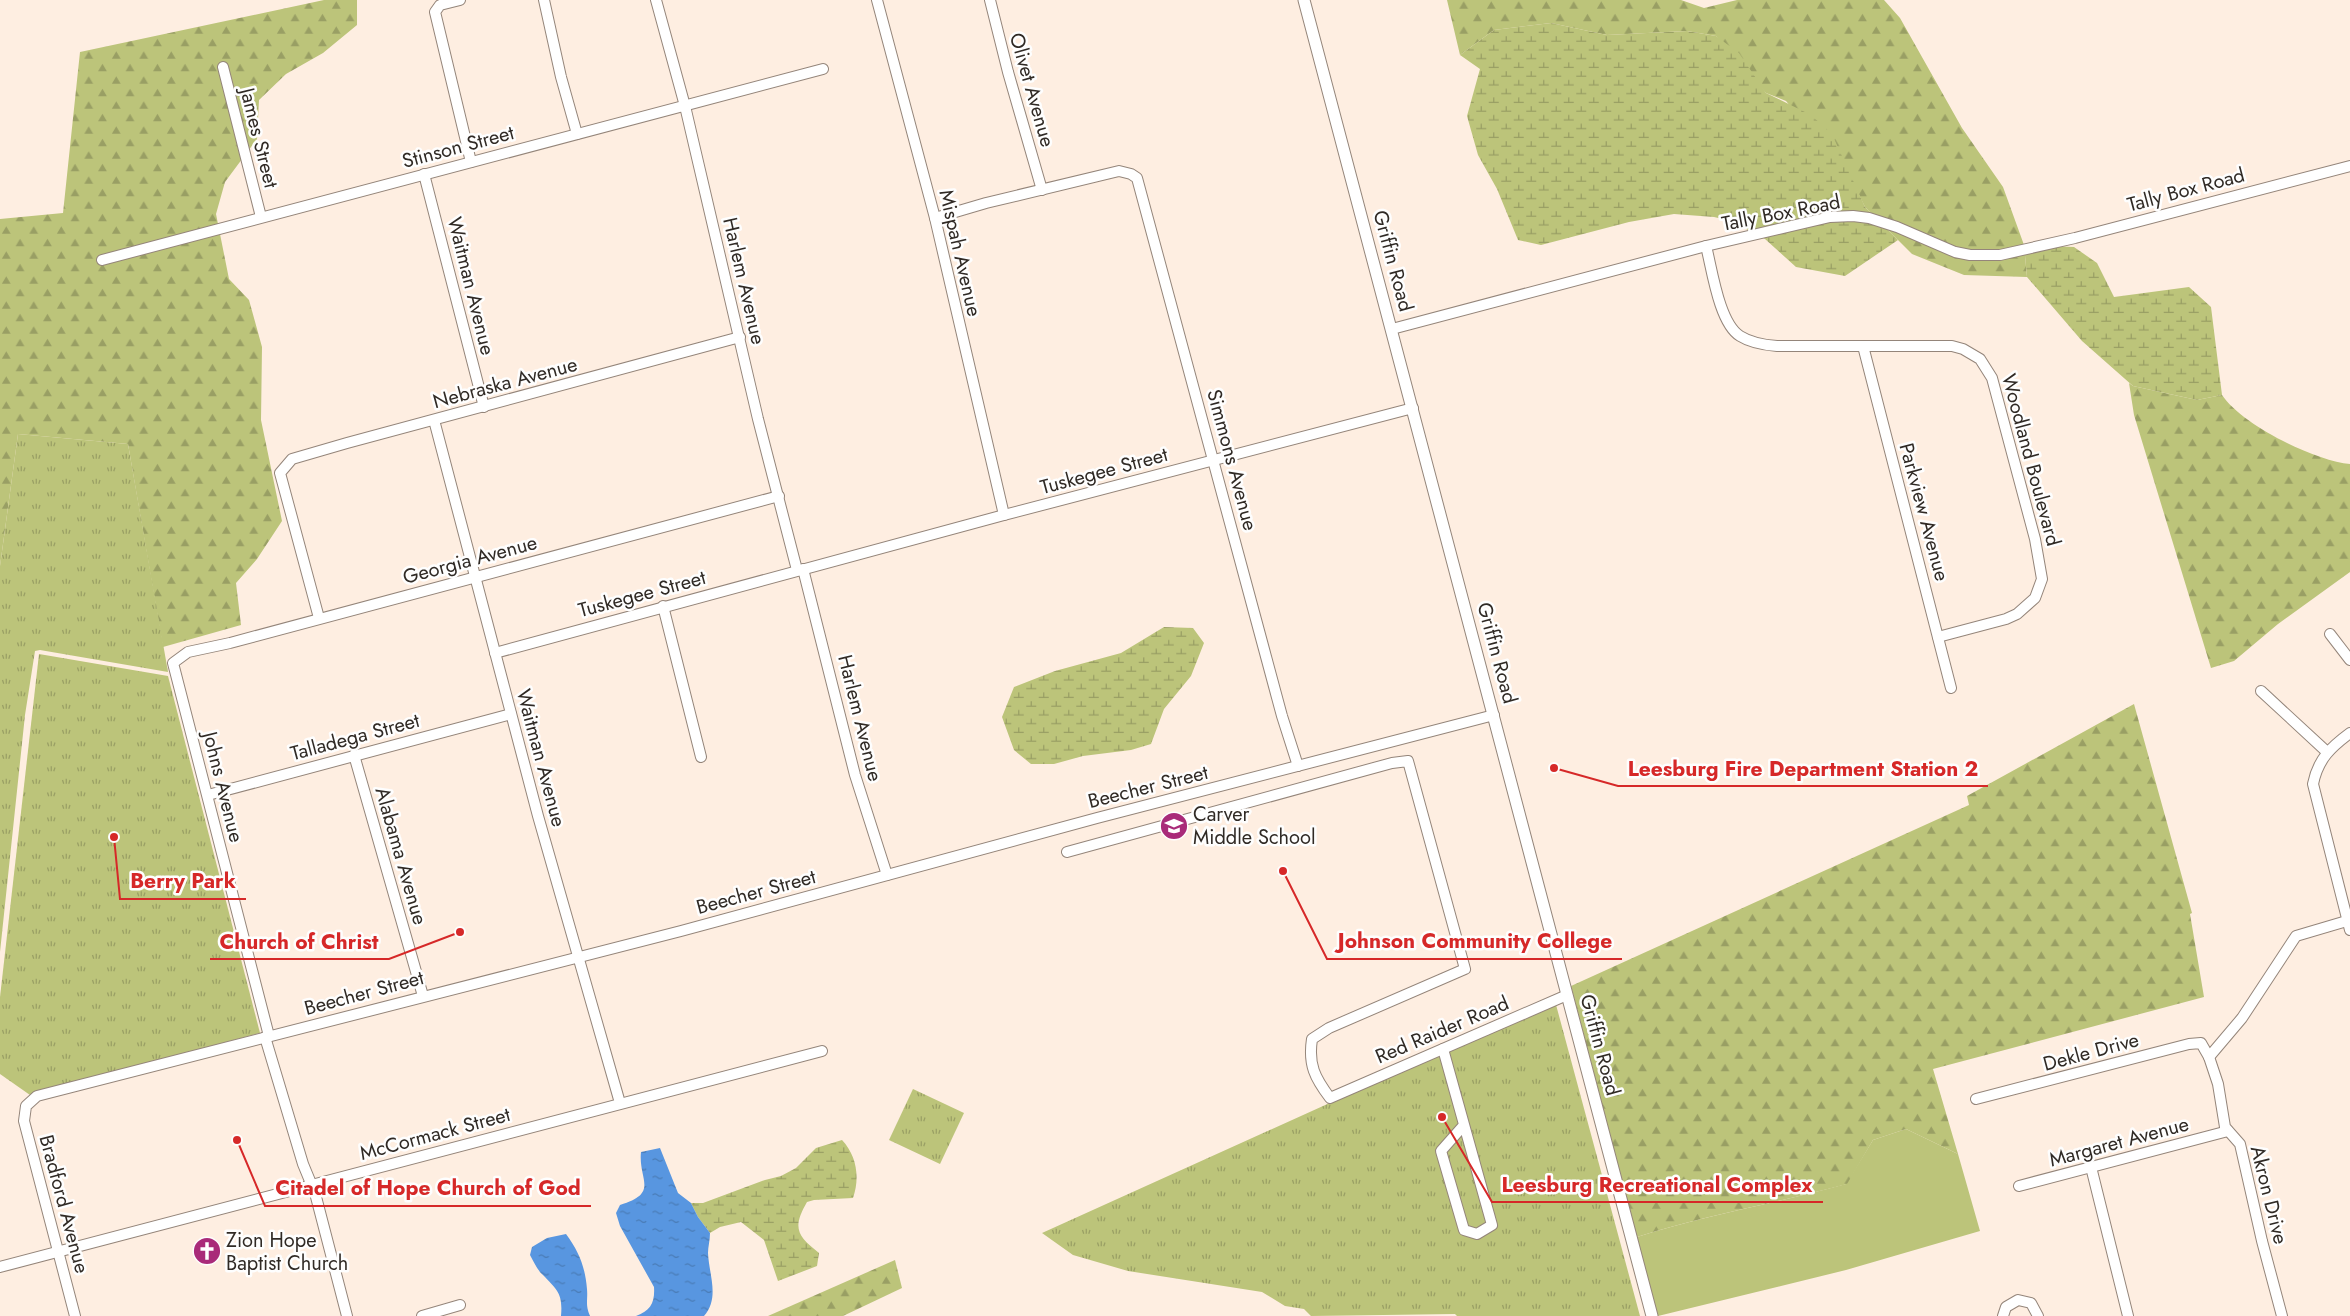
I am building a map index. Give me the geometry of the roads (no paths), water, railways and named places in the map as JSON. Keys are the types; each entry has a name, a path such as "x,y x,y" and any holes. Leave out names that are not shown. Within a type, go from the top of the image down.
{"street":[{"path":"460,0 440,5 436,9 436,19 471,162"},
{"path":"544,0 577,134"},
{"name":"Harlem Avenue","path":"656,0 685,106 758,419 778,496 800,570 855,775 887,875"},
{"name":"Mispah Avenue","path":"878,0 934,218 1004,515"},
{"name":"Olivet Avenue","path":"990,0 1008,72 1042,190"},
{"name":"Griffin Road","path":"1304,0 1414,408 1652,1316"},
{"name":"James Street","path":"223,67 261,217"},
{"name":"Stinson Street","path":"102,260 823,69"},
{"name":"Tally Box Road","path":"1392,329 1809,220 1852,216 1897,227 1954,252 1970,255 2000,255 2075,238 2350,166"},
{"name":"Simmons Avenue","path":"1042,190 1123,171 1131,174 1140,183 1282,716 1298,766"},
{"name":"Waitman Avenue","path":"424,174 484,407"},
{"path":"934,218 1042,190"},
{"name":"Woodland Boulevard","path":"1706,246 1723,310 1729,324 1739,336 1750,341 1777,346 1952,346 1963,349 1980,359 1990,373 2035,539 2042,579 2036,598 2028,606 2006,619 1938,637"},
{"name":"Nebraska Avenue","path":"319,618 280,473 282,468 292,459 740,337"},
{"name":"Parkview Avenue","path":"1862,346 1951,688"},
{"name":"Tuskegee Street","path":"496,653 663,606 1414,408"},
{"name":"Waitman Avenue","path":"434,420 511,714 620,1103"},
{"name":"Georgia Avenue","path":"174,663 188,652 230,643 778,496"},
{"path":"663,606 701,757"},
{"path":"2330,634 2350,660"},
{"name":"Johns Avenue","path":"174,663 267,1037 303,1164 311,1184 347,1316"},
{"path":"2261,691 2327,752"},
{"name":"Talladega Street","path":"208,795 511,714"},
{"name":"Beecher Street","path":"29,1102 47,1092 578,957 1494,715"},
{"path":"2209,1057 2242,1018 2296,936 2349,924 2314,791 2316,772 2327,752 2350,733"},
{"name":"Alabama Avenue","path":"354,755 423,996"},
{"name":"Red Raider Road","path":"1066,852 1392,763 1408,761 1465,969 1329,1028 1312,1040 1310,1056 1316,1080 1330,1098 1567,995"},
{"name":"Dekle Drive","path":"1976,1099 2189,1044 2201,1044 2209,1057"},
{"path":"1443,1049 1492,1225 1477,1234 1464,1230 1441,1151 1464,1125"},
{"name":"McCormack Street","path":"0,1267 822,1051"},
{"name":"Akron Drive","path":"2209,1057 2222,1100 2223,1121 2228,1131 2240,1144 2262,1241 2282,1316"},
{"name":"Bradford Avenue","path":"29,1102 24,1112 24,1121 76,1316"},
{"name":"Margaret Avenue","path":"2019,1186 2228,1131"},
{"path":"2091,1167 2128,1316"},
{"path":"2003,1316 2006,1307 2018,1300 2031,1303 2038,1316"},
{"path":"422,1316 460,1305"}],"water":[{"path":"660,1148 678,1193 691,1203 698,1217 710,1233 708,1253 713,1294 712,1302 704,1316 636,1316 649,1309 654,1297 654,1287 620,1226 616,1213 620,1205 640,1196 643,1190 641,1152"},
{"path":"566,1234 578,1253 583,1266 590,1316 561,1316 561,1302 558,1292 539,1271 530,1255 532,1247 547,1238"}],"place":[{"name":"Leesburg Fire Department Station 2","path":"1554,768"},
{"name":"Carver Middle School","path":"1174,826"},
{"name":"Berry Park","path":"114,837"},
{"name":"Johnson Community College","path":"1283,871"},
{"name":"Church of Christ","path":"460,932"},
{"name":"Leesburg Recreational Complex","path":"1442,1117"},
{"name":"Citadel of Hope Church of God","path":"237,1140"},
{"name":"Zion Hope Baptist Church","path":"207,1251"}]}
